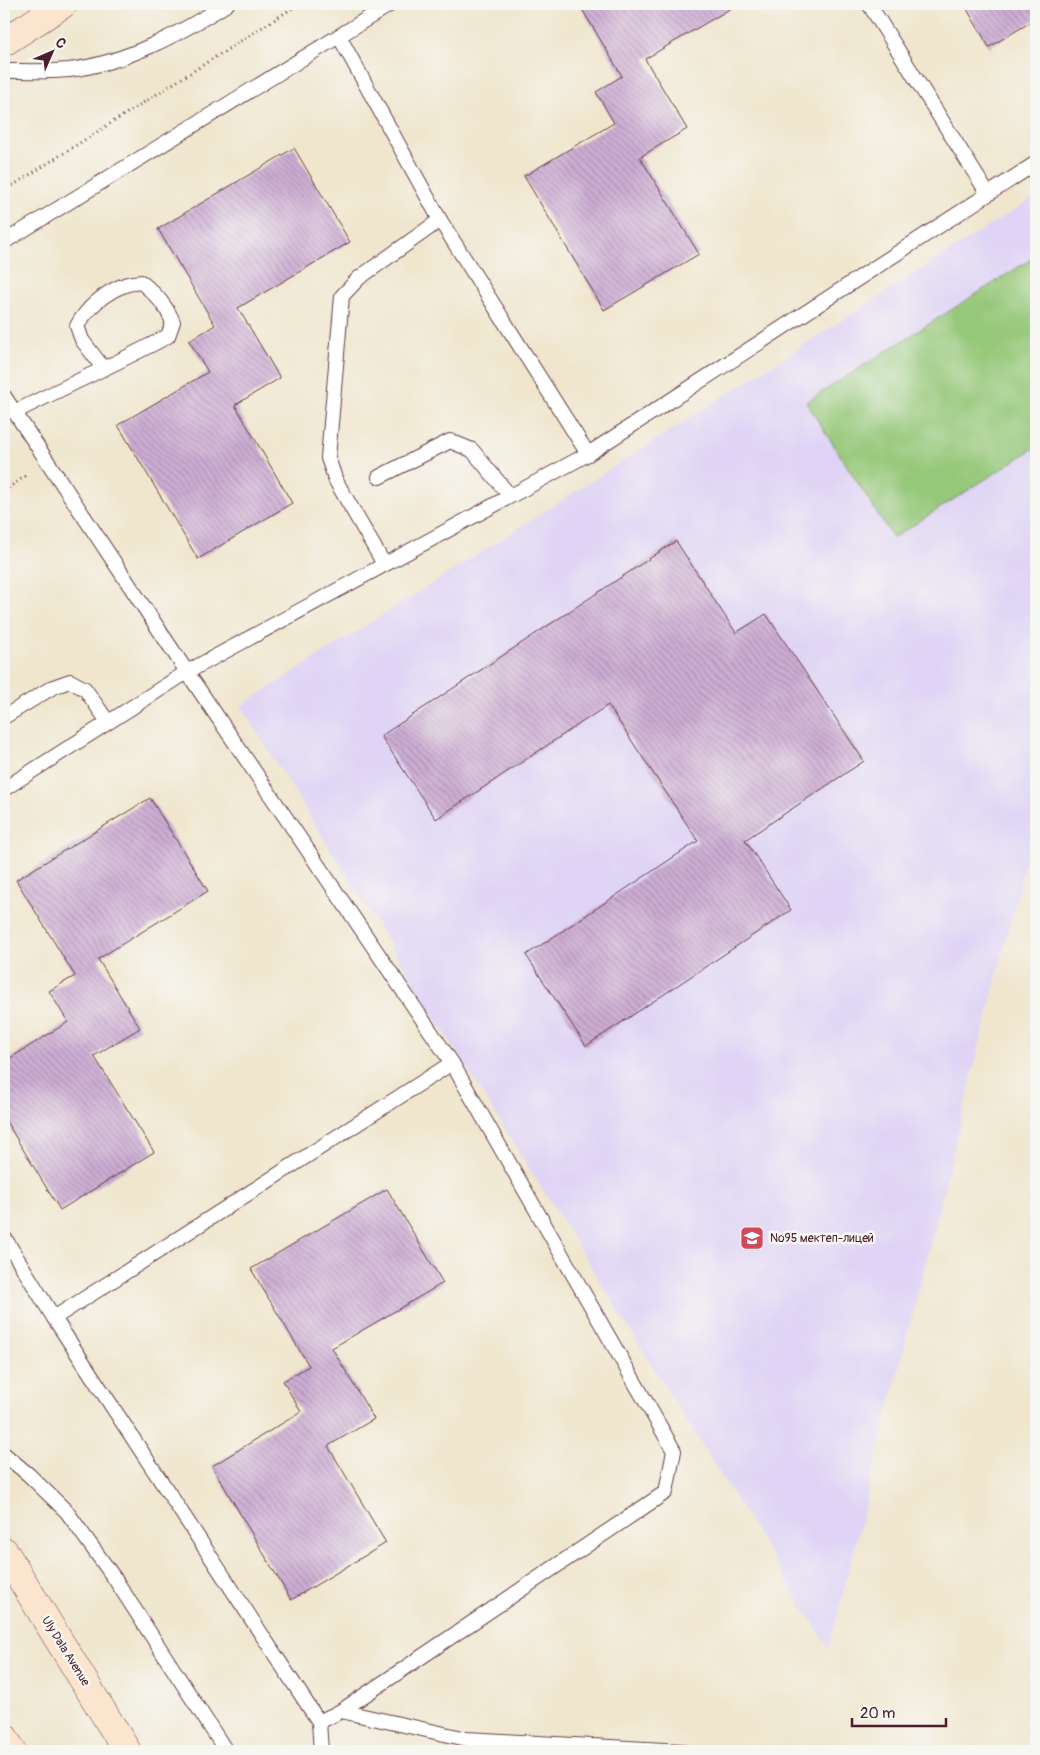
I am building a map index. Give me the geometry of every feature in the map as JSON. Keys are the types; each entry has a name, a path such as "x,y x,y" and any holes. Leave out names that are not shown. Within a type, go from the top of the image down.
{"main road":[{"path":"14,35 63,4"},
{"name":"Uly Dala Avenue","path":"4,1551 127,1751"},
{"path":"4,1737 12,1751"}],"lane":[{"path":"4,71 70,70 112,61 161,41 227,4"},
{"path":"4,242 391,4"},
{"path":"869,4 988,194"},
{"path":"4,52 14,35"},
{"path":"339,36 440,220 588,454"},
{"path":"4,790 187,672 588,454 1036,163"},
{"path":"384,564 336,481 328,458 342,296 359,278 440,220"},
{"path":"15,412 104,369 168,336 173,322 169,311 154,293 141,282 124,284 97,300 82,315 77,326 82,340 104,369"},
{"path":"4,396 187,672 452,1062 674,1451 666,1492 341,1711 319,1722"},
{"path":"380,477 450,440 472,450 510,496"},
{"path":"4,717 53,687 70,681 84,689 108,722"},
{"path":"54,1318 452,1062"},
{"path":"4,1237 54,1318 319,1722 321,1751"},
{"path":"4,1454 67,1512 115,1579 226,1751"},
{"path":"341,1711 467,1739 682,1751"}],"path":[{"path":"4,191 300,4"},
{"path":"4,490 47,461"}],"shaded area":[{"name":"№95 мектеп-лицей","path":"1036,196 1036,823 829,1649 241,706"}],"green space":[{"path":"1036,256 1036,447 893,538 806,402"}],"building":[{"path":"579,4 738,4 645,59 687,129 640,157 699,254 604,310 524,176 614,123 596,92 622,76"},
{"path":"964,4 1036,4 1036,19 989,47"},
{"path":"294,148 350,242 238,308 280,378 235,405 292,503 198,559 118,425 208,372 189,341 215,325 158,229"},
{"path":"676,541 736,633 766,614 864,761 745,840 791,910 586,1046 526,955 698,841 608,705 436,819 381,736"},
{"path":"150,798 208,891 98,959 140,1028 94,1056 154,1152 60,1210 4,1118 4,1062 68,1022 49,991 75,976 16,880"},
{"path":"387,1189 443,1283 332,1348 374,1419 328,1446 386,1543 291,1600 212,1466 301,1412 283,1381 309,1366 251,1269"}],"place":[{"name":"№95 мектеп-лицей","path":"752,1238"}]}
